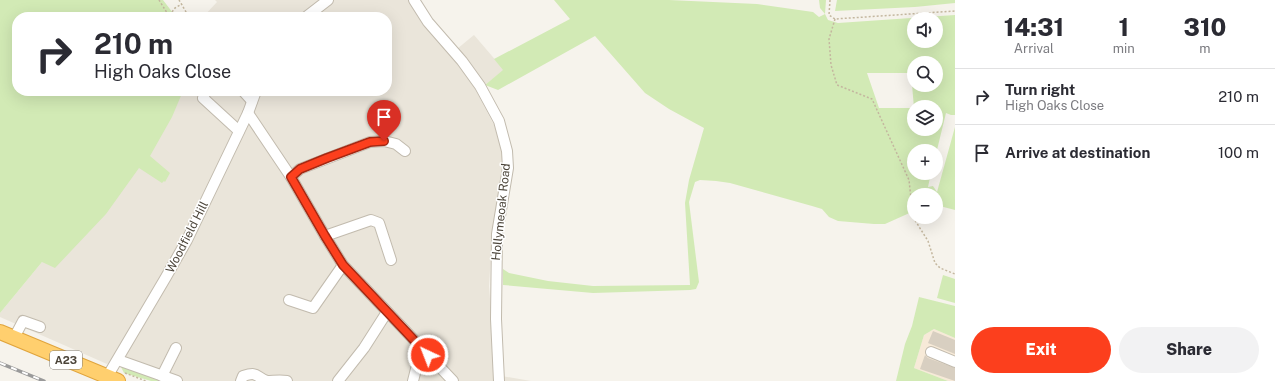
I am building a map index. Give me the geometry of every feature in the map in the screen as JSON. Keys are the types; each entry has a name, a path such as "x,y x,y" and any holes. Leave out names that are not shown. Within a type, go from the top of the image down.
{"highway":[{"name":"A23","path":"0,332 112,379"}],"street":[{"path":"312,12 328,0"},
{"name":"Hollymeoak Road","path":"414,0 428,22 462,61 480,86 499,121 507,151 508,168 497,234 496,319 499,381"},
{"path":"204,96 203,98 239,131"},
{"path":"248,96 252,101"},
{"name":"Woodfield Hill","path":"112,379 118,360 187,240 248,113 254,96"},
{"path":"248,113 291,177 343,265 453,381"},
{"path":"291,177 300,169 370,142 384,141 396,144 405,151"},
{"path":"325,236 371,220 382,221 391,260"},
{"path":"289,300 312,308 343,265"},
{"path":"338,381 364,348 387,312"},
{"path":"14,338 23,321 40,327"},
{"path":"162,376 176,348"},
{"path":"931,352 955,362"},
{"path":"413,381 416,369 428,355"},
{"path":"118,360 177,381"},
{"path":"241,375 252,374 267,380 287,381"}],"path":[{"path":"159,0 166,12"},
{"path":"180,0 186,12"},
{"path":"830,0 829,15 835,19 955,11"},
{"path":"172,12 182,4"},
{"path":"835,19 830,39 831,65 837,85 872,99 910,180 913,217 928,241 935,263 940,268 955,274"}],"shaded area":[{"path":"215,0 410,0 418,17 450,54 475,89 494,125 502,151 503,172 492,238 489,286 496,375 531,381 169,381 111,361 107,364 0,317 0,313 42,262 158,96 392,96 392,12 208,12 217,2"},
{"path":"474,35 504,70 485,85 457,49"},
{"path":"934,329 955,338 955,381 948,381 914,368 924,335"}],"green space":[{"path":"0,0 163,0 172,12 12,12 12,96 181,96 172,117 150,156 170,173 165,182 164,181 162,183 139,168 106,214 55,268 42,262 0,313"},
{"path":"554,0 669,0 757,4 813,12 819,17 825,14 828,20 838,23 907,18 907,48 943,48 943,16 955,15 955,115 946,113 943,125 943,100 913,100 913,92 943,92 943,56 907,56 907,73 867,73 879,108 907,108 907,136 940,136 938,144 907,144 907,180 930,180 928,187 933,186 934,188 907,188 907,214 885,224 838,221 829,217 822,209 812,206 730,183 700,180 695,182 689,202 699,282 696,289 593,293 503,285 503,269 509,273 548,281 593,286 690,285 685,203 689,180 704,128 669,109 645,93 595,36 498,90 485,85 503,70 494,59 570,19"},
{"path":"819,0 826,0 825,14 820,8"},
{"path":"837,0 955,0 955,3 915,7 835,11"},
{"path":"955,127 955,210 943,207 943,188 938,188 940,180 943,180 943,170"},
{"path":"943,275 955,279 955,303 937,298"},
{"path":"919,297 955,306 955,338 934,329 924,335 914,368 948,381 896,381"},
{"path":"122,364 169,381 151,381 124,373 121,367"}],"building":[{"path":"933,331 955,340 955,354 928,343"},
{"path":"925,355 928,358 955,368 955,381 920,369"}],"railway":[{"path":"0,363 44,381"}],"route":[{"path":"384,141 370,142 327,158 300,169 291,177 343,265 428,355"}]}
